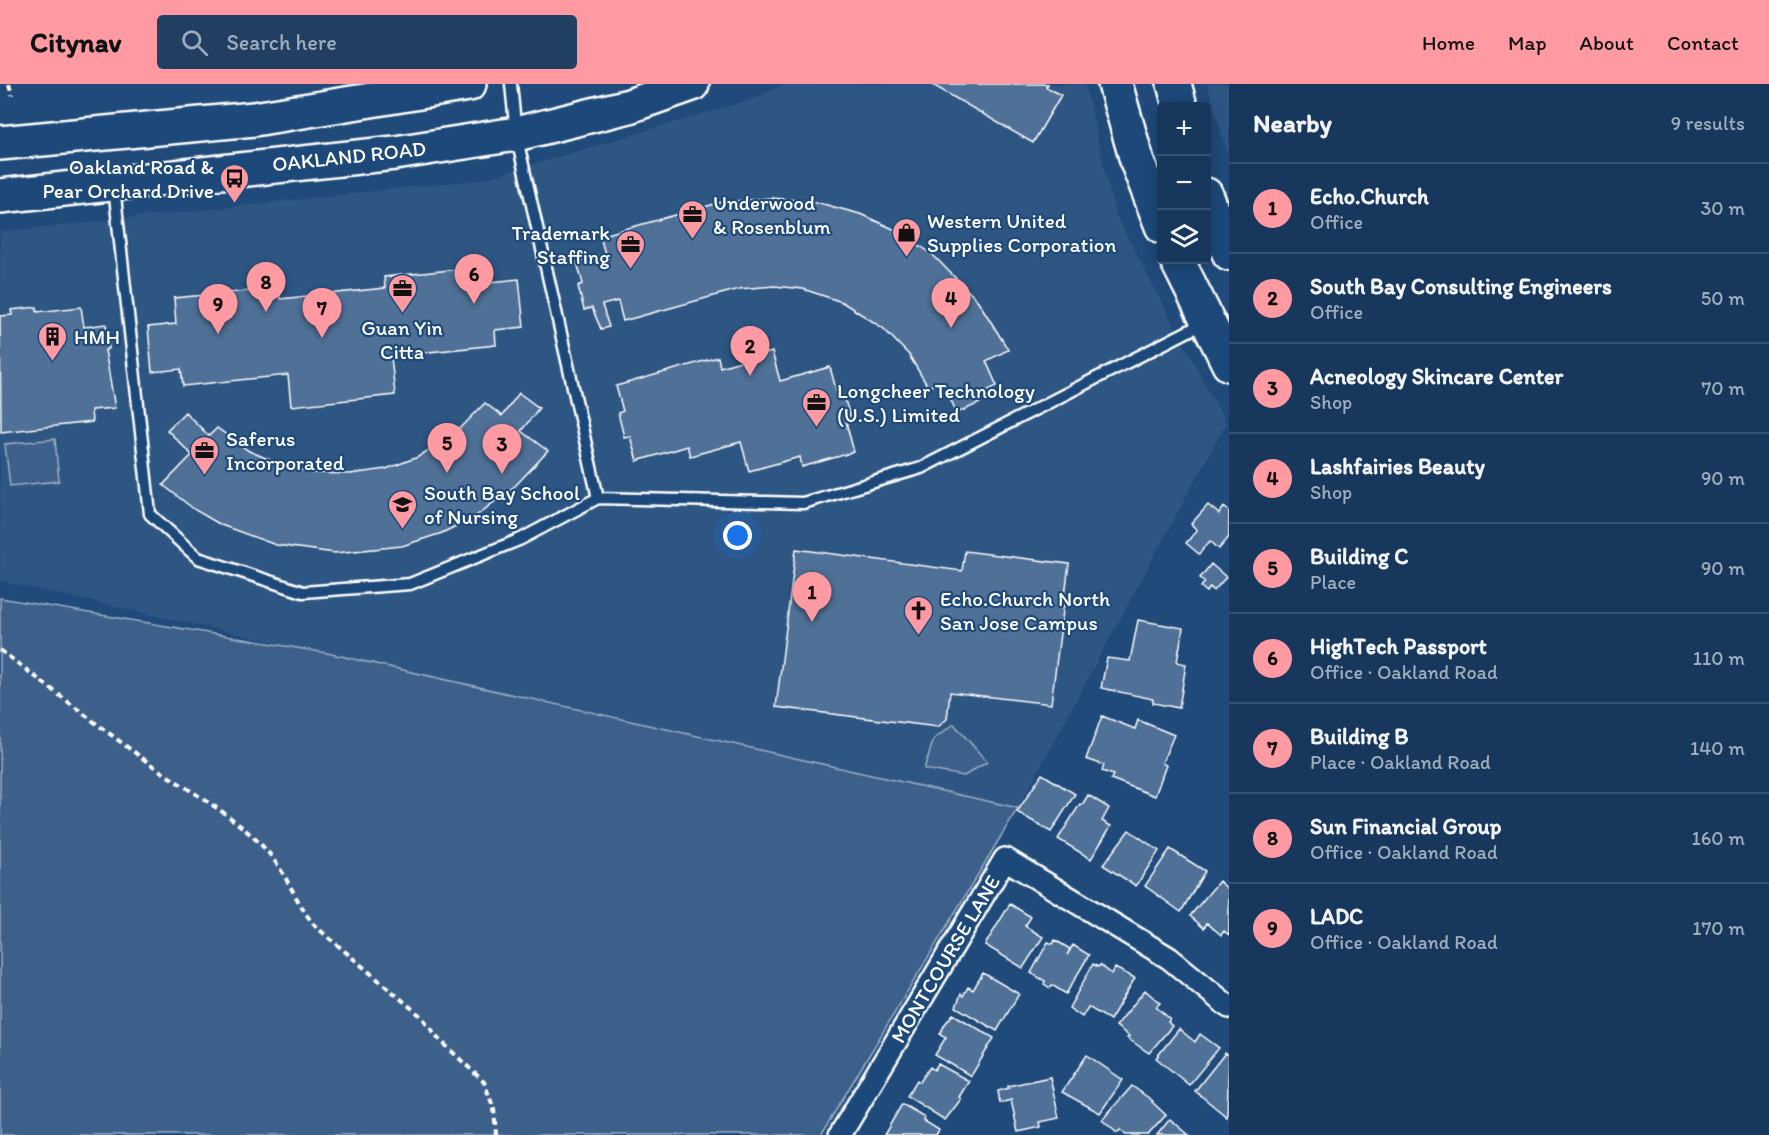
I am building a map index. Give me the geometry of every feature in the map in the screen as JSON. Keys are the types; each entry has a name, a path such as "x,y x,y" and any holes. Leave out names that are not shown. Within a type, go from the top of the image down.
{"main road":[{"path":"0,143 254,118 469,84"},
{"name":"OAKLAND ROAD","path":"0,196 395,153 516,134 629,106 692,84"},
{"path":"1114,84 1138,164 1157,215"},
{"path":"1174,84 1179,102"},
{"path":"1211,208 1229,253"},
{"path":"1179,264 1229,364"}],"street":[{"name":"MONTCOURSE LANE","path":"840,1135 1005,859 1169,958 1229,1007"}],"lane":[{"path":"511,84 516,134 598,498"},
{"path":"114,182 150,514 198,558 303,592 410,584 520,539 598,498 803,502 921,468 1206,322"}],"path":[{"path":"9,84 12,95"},
{"path":"0,650 150,763 216,809 265,849 287,877 302,910 315,926 422,1017 439,1039 484,1082 494,1109 496,1135"}],"shaded area":[{"path":"783,84 1085,84 1115,214 1226,423 1018,808 0,581 0,232 484,179 756,98"},
{"path":"1207,84 1229,84 1229,157"},
{"path":"55,439 59,481 10,486 5,444"},
{"path":"0,598 327,653 1018,808 821,1135 0,1135"},
{"path":"954,724 987,762 964,776 924,769 934,739"}],"building":[{"path":"931,84 1048,84 1046,87 1061,95 1033,143"},
{"path":"771,198 812,201 860,214 898,231 932,254 978,301 1008,350 986,361 997,386 976,396 980,403 957,413 942,381 928,387 909,355 883,328 842,302 803,289 774,286 739,289 623,321 618,301 602,305 609,327 601,329 592,308 584,310 578,286 583,284 577,262 605,254 600,236 722,202"},
{"path":"488,266 490,282 519,279 524,327 495,330 496,345 391,356 395,395 291,406 288,375 183,386 181,369 152,372 148,327 176,324 174,298 279,288 280,299 385,288 384,277"},
{"name":"HMH","path":"37,307 37,312 81,307 84,327 106,324 109,349 105,350 115,408 91,410 92,422 1,432 0,316 12,315 11,310"},
{"path":"772,352 780,381 830,367 838,397 844,396 851,421 846,422 854,452 802,467 800,457 749,471 741,442 690,456 687,446 637,461 630,436 624,437 618,413 623,411 616,386 718,357 720,367"},
{"path":"519,393 539,408 521,431 548,451 516,485 476,516 442,533 402,546 335,553 276,545 221,525 195,510 163,485 192,455 167,430 185,412 209,436 217,428 249,451 280,464 312,473 350,474 386,469 418,457 456,433 485,403 502,416"},
{"path":"1208,505 1219,514 1224,507 1229,511 1229,537 1219,549 1210,541 1199,554 1186,543 1197,530 1191,524"},
{"path":"796,549 962,571 965,551 1069,564 1051,704 950,692 947,719 938,727 776,707"},
{"path":"1211,564 1226,577 1214,591 1210,587 1207,592 1201,587 1205,582 1200,578"},
{"path":"1138,620 1183,628 1177,662 1186,664 1179,708 1153,703 1153,699 1101,688 1107,658 1130,661"},
{"path":"1102,716 1135,729 1138,720 1174,735 1162,763 1166,765 1155,796 1111,779 1113,775 1102,771 1104,765 1086,759"},
{"path":"1042,774 1075,794 1051,832 1017,812"},
{"path":"1088,795 1109,808 1102,821 1111,826 1091,859 1058,839"},
{"path":"1129,830 1159,851 1136,886 1103,865"},
{"path":"1170,849 1205,871 1181,912 1145,886"},
{"path":"1219,881 1229,890 1229,935 1224,931 1221,935 1207,923 1204,928 1190,916"},
{"path":"1010,904 1031,917 1025,926 1043,937 1023,968 985,945"},
{"path":"1055,940 1070,949 1067,955 1073,945 1089,955 1066,994 1052,985 1050,988 1044,984 1045,981 1031,973 1048,942 1053,944"},
{"path":"1093,964 1098,967 1100,965 1112,974 1115,968 1135,978 1110,1020 1088,1007 1082,1017 1069,1008"},
{"path":"983,973 1019,994 997,1031 956,1007 961,994 963,996 968,987 973,990"},
{"path":"1145,990 1160,1003 1156,1007 1170,1019 1168,1022 1172,1026 1149,1053 1127,1038 1129,1036 1116,1026"},
{"path":"953,1014 994,1038 971,1076 935,1055 946,1037 940,1034"},
{"path":"1179,1029 1195,1042 1200,1034 1219,1048 1189,1085 1156,1058"},
{"path":"1225,1053 1229,1056 1227,1117 1195,1091"},
{"path":"1087,1055 1123,1080 1100,1113 1062,1092"},
{"path":"938,1064 969,1081 959,1097 961,1099 945,1120 907,1096 917,1080 920,1082 930,1067 934,1070"},
{"path":"1050,1077 1059,1118 1040,1122 1041,1127 1018,1132 1011,1100 1000,1103 998,1091 1009,1088 1008,1086"},
{"path":"1132,1086 1153,1101 1166,1115 1148,1135 1126,1135 1120,1130 1117,1133 1102,1120"},
{"path":"902,1104 925,1117 924,1121 939,1130 936,1135 884,1135"},
{"path":"1170,1119 1189,1135 1157,1135"}],"place":[{"name":"Oakland Road & Pear Orchard Drive","path":"235,204"},
{"name":"Underwood & Rosenblum","path":"692,240"},
{"name":"Western United Supplies Corporation","path":"906,258"},
{"name":"Trademark Staffing","path":"631,270"},
{"name":"HighTech Passport","path":"474,304"},
{"name":"Sun Financial Group","path":"266,312"},
{"name":"Guan Yin Citta","path":"402,314"},
{"name":"Lashfairies Beauty","path":"951,328"},
{"name":"LADC","path":"218,334"},
{"name":"Building B","path":"322,338"},
{"name":"HMH","path":"53,362"},
{"name":"South Bay Consulting Engineers","path":"750,376"},
{"name":"Longcheer Technology (U.S.) Limited","path":"816,428"},
{"name":"Building C","path":"447,473"},
{"name":"Acneology Skincare Center","path":"502,474"},
{"name":"Saferus Incorporated","path":"205,476"},
{"name":"South Bay School of Nursing","path":"403,530"},
{"name":"Echo.Church","path":"812,622"},
{"name":"Echo.Church North San Jose Campus","path":"919,636"}]}
